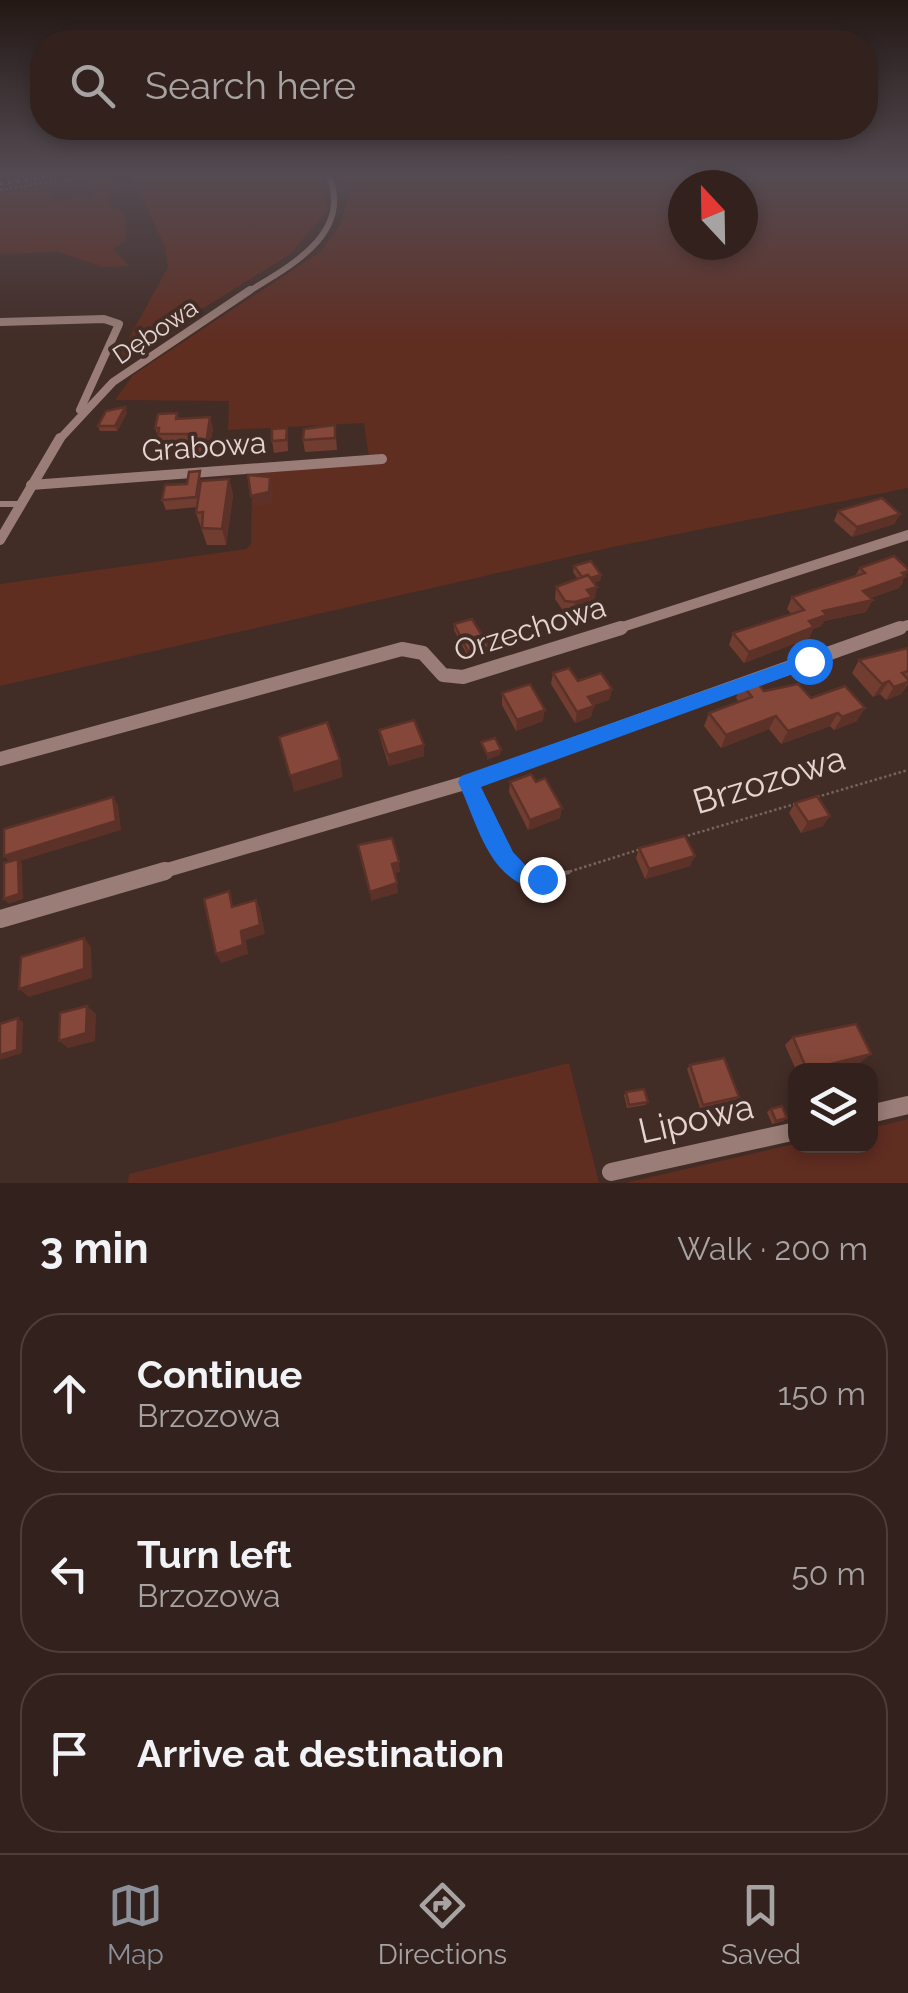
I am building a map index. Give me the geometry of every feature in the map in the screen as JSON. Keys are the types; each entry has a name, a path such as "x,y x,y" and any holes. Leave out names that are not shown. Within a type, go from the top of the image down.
{"street":[{"name":"Dębowa","path":"0,540 31,485 77,418 136,364 315,247 326,231"},
{"path":"0,322 104,320 119,324 90,378 77,418"},
{"name":"Grabowa","path":"31,485 382,460"},
{"name":"Orzechowa","path":"0,759 402,649 422,653 434,672 449,679 472,676 908,535"},
{"path":"0,919 468,782 908,625"},
{"path":"878,1112 908,1106"},
{"name":"Lipowa","path":"611,1172 788,1132"}],"lane":[{"path":"0,504 20,504"}],"path":[{"name":"Brzozowa","path":"816,797 908,770"},
{"path":"468,782 506,860 521,876 542,879 652,846"},
{"name":"Brzozowa","path":"670,841 798,803"}],"shaded area":[{"path":"0,231 125,231 126,240 113,250 130,266 102,267 59,252 0,254"},
{"path":"158,231 310,231 289,255 116,362 168,267"},
{"path":"336,231 668,231 668,260 758,260 758,231 908,231 908,488 613,547 0,686 0,584 246,549 251,544 252,470 370,464 364,423 228,430 229,401 115,400 133,375 320,252"},
{"path":"569,1063 599,1183 128,1183 129,1174"},
{"path":"908,1119 908,1183 625,1183 788,1146 788,1153 878,1153 878,1126"}],"building":[{"path":"125,407 115,426 98,426 106,411"},
{"path":"177,413 176,419 210,417 206,444 192,444 195,434 158,434 158,414"},
{"path":"335,425 335,438 303,440 304,429"},
{"path":"287,428 286,440 272,441 272,429"},
{"path":"200,471 196,497 162,500 165,485 187,484 189,472"},
{"path":"248,475 270,477 269,492 251,496"},
{"path":"229,479 222,529 202,528 203,512 196,513 201,481"},
{"path":"882,498 900,514 857,527 838,511"},
{"path":"894,556 908,571 902,573 905,576 863,591 873,600 823,611 827,615 809,621 814,627 749,652 733,633 804,610 792,597 865,573 860,568"},
{"path":"591,561 601,575 582,577 574,566"},
{"path":"588,575 597,587 587,590 592,597 565,601 556,587"},
{"path":"472,619 489,647 469,653 454,624"},
{"path":"908,648 908,671 902,673 908,682 894,687 889,681 882,684 859,660"},
{"path":"569,668 578,681 601,673 612,689 588,697 594,706 577,712 553,673"},
{"path":"755,680 764,691 798,684 811,698 845,686 865,708 788,731 776,716 726,735 709,713 752,697 742,684"},
{"path":"530,684 545,710 517,720 502,693"},
{"path":"414,720 424,745 388,755 379,730"},
{"path":"327,722 340,760 290,776 279,737"},
{"path":"495,738 501,750 487,754 481,742"},
{"path":"531,774 536,782 545,778 562,808 530,820 510,782"},
{"path":"817,796 830,816 808,822 795,803"},
{"path":"113,797 116,821 4,856 4,829"},
{"path":"685,836 695,856 649,869 639,848"},
{"path":"392,838 399,862 392,864 397,883 370,892 358,845"},
{"path":"18,859 19,894 4,899 4,863"},
{"path":"229,891 232,907 256,900 260,925 241,931 243,945 216,954 204,899"},
{"path":"84,938 84,969 19,989 21,957"},
{"path":"87,1006 86,1033 59,1041 60,1013"},
{"path":"18,1018 17,1050 0,1055 0,1024"},
{"path":"856,1024 871,1054 835,1063 804,1063 793,1037"},
{"path":"724,1058 739,1097 703,1105 690,1065"},
{"path":"644,1089 648,1102 629,1105 626,1092"},
{"path":"782,1106 787,1118 776,1121 771,1109"}],"route":[{"path":"542,879 521,876 506,860 468,782 809,661"}]}
